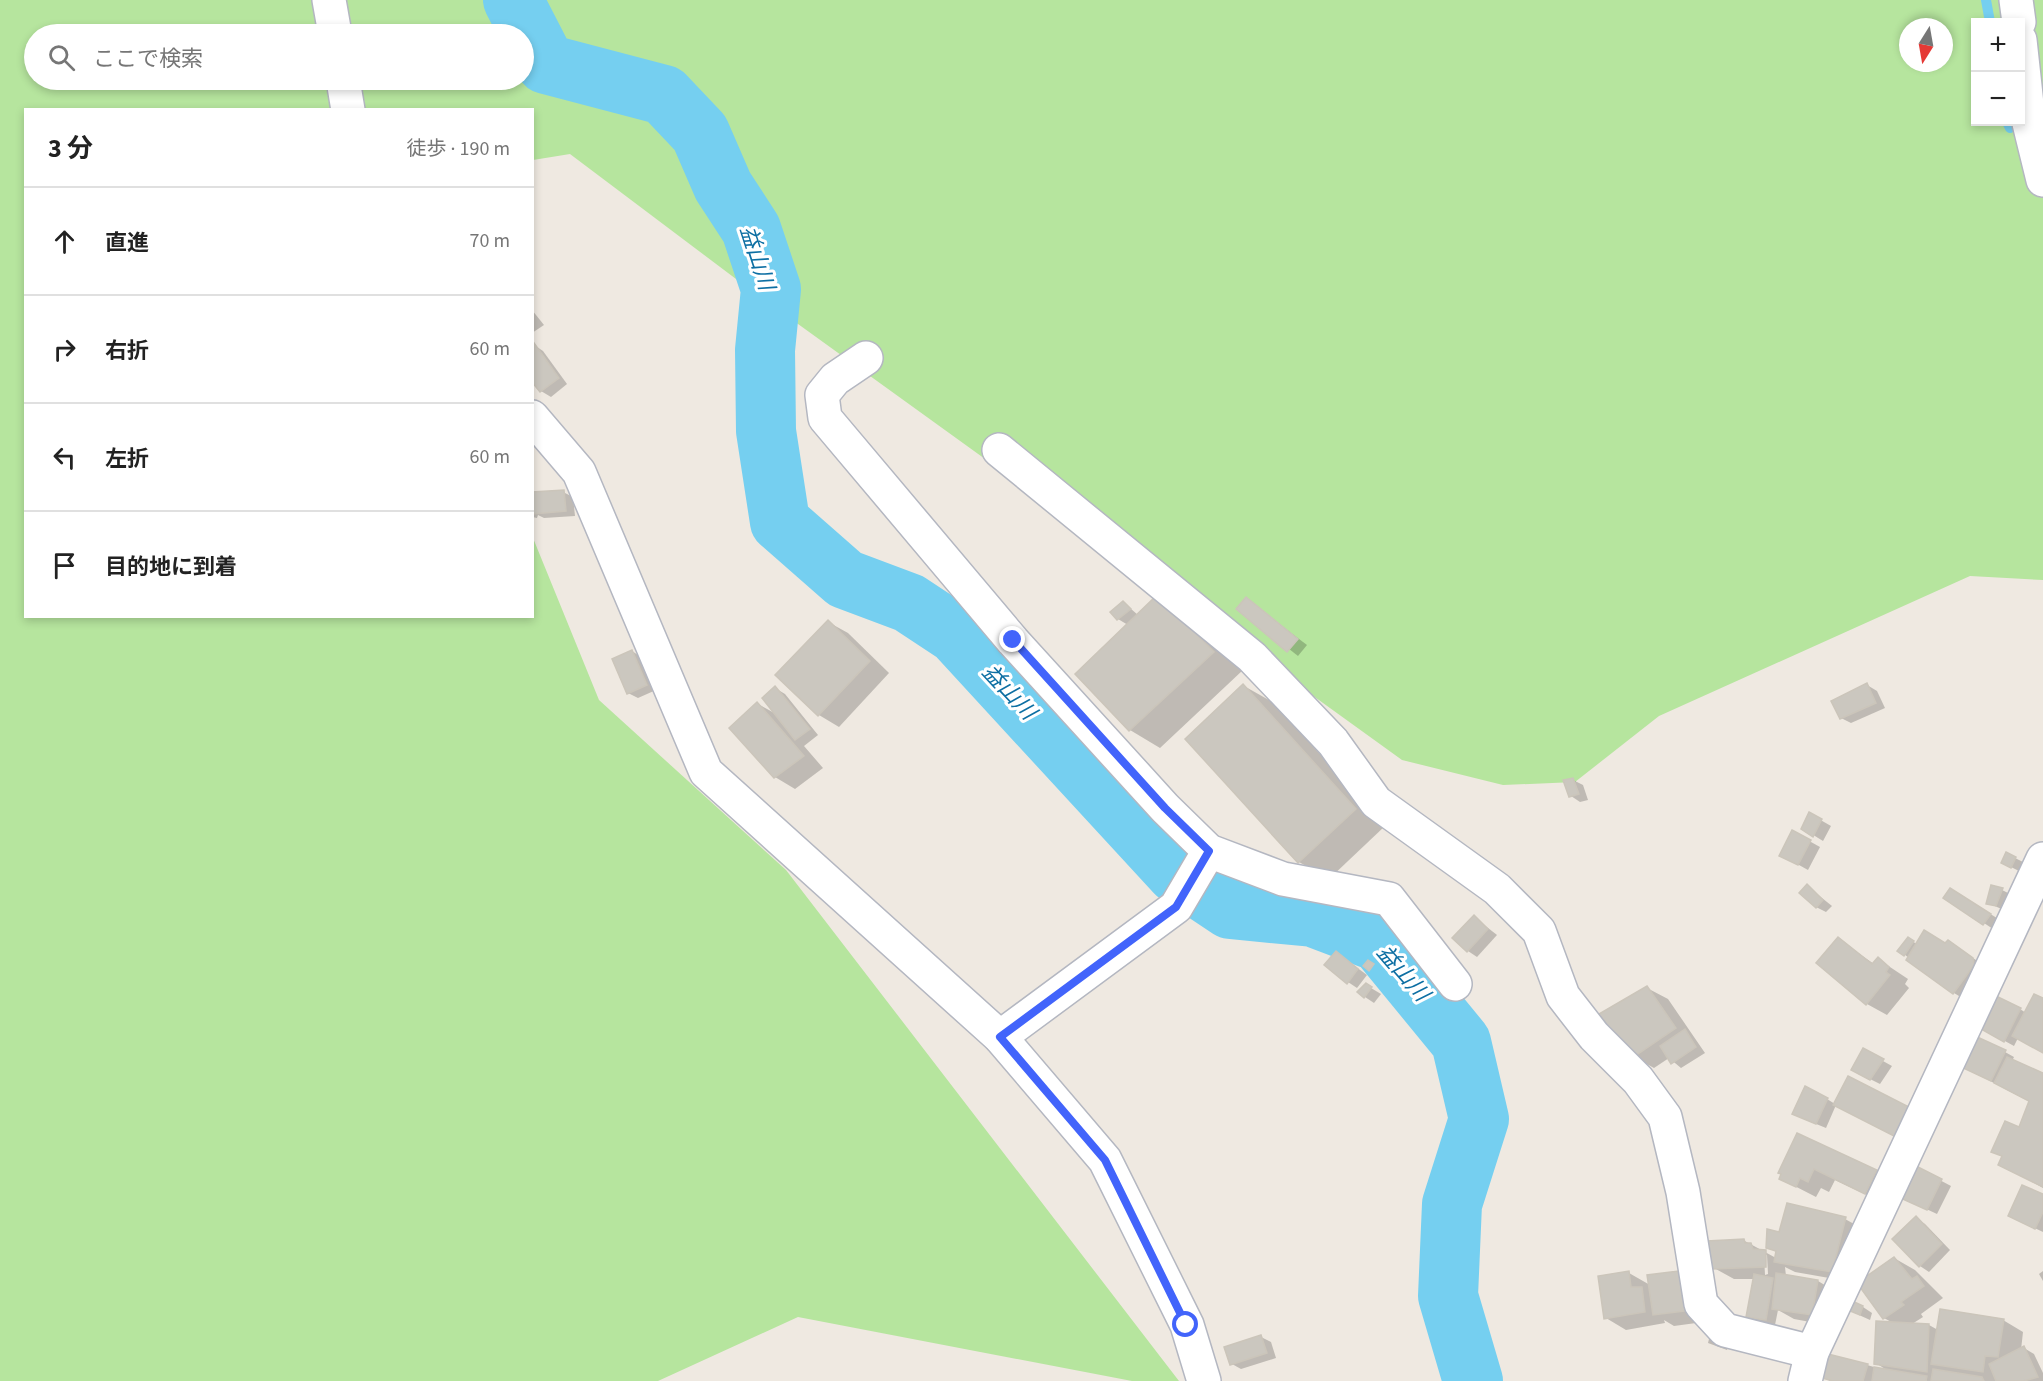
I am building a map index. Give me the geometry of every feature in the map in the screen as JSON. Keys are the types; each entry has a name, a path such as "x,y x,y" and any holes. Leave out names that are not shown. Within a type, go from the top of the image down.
{"street":[{"path":"329,0 333,24"},
{"path":"2016,0 2018,18"},
{"path":"2023,72 2029,123 2043,180"},
{"path":"345,90 348,108"},
{"path":"866,358 835,379 822,395 825,418 1013,640 1165,808 1209,851 1283,879 1389,899 1455,984"},
{"path":"534,419 579,472 706,772 1000,1037 1105,1160 1186,1325 1204,1381"},
{"path":"999,450 1252,657 1333,742 1376,802 1497,889 1539,931 1563,996 1594,1036 1638,1080 1665,1117 1683,1192 1701,1304 1725,1330 1808,1366 2043,859"},
{"path":"1000,1037 1176,907 1209,851"}],"green space":[{"path":"0,0 2043,0 2043,580 1970,576 1659,716 1575,782 1503,785 1402,760 744,285 570,154 534,160 534,108 24,108 24,618 534,618 534,540 599,700 786,870 1179,1381 1132,1381 798,1317 658,1381 0,1381"}],"building":[{"path":"534,343 559,378 540,392 534,384"},
{"path":"564,490 566,511 534,514 534,492"},
{"path":"1158,594 1214,652 1129,731 1075,674"},
{"path":"1246,597 1298,639 1287,652 1236,609"},
{"path":"1123,601 1131,609 1117,620 1110,612"},
{"path":"828,620 870,661 818,716 775,675"},
{"path":"632,650 647,685 627,694 612,659"},
{"path":"1867,683 1876,703 1840,719 1831,701"},
{"path":"1243,684 1356,809 1298,863 1185,739"},
{"path":"775,686 810,729 795,740 762,698"},
{"path":"757,702 804,756 774,778 729,728"},
{"path":"1573,778 1579,794 1569,797 1563,780"},
{"path":"1809,812 1822,819 1813,837 1801,829"},
{"path":"1792,830 1811,840 1798,865 1779,856"},
{"path":"2006,852 2016,857 2011,868 2001,863"},
{"path":"1807,884 1823,900 1816,908 1799,893"},
{"path":"1991,885 2003,888 1996,906 1986,904"},
{"path":"1950,888 1991,914 1983,925 1943,898"},
{"path":"1474,915 1488,929 1467,952 1452,938"},
{"path":"1924,930 1945,943 1948,940 1973,958 1974,965 1953,994 1906,960"},
{"path":"1838,937 1872,964 1878,957 1889,967 1886,972 1890,975 1866,1005 1816,963"},
{"path":"1908,937 1914,941 1904,956 1897,951"},
{"path":"1336,951 1358,969 1347,984 1324,965"},
{"path":"1368,960 1374,964 1369,971 1363,966"},
{"path":"1366,983 1372,987 1364,998 1357,992"},
{"path":"1647,986 1676,1028 1632,1058 1599,1014"},
{"path":"2034,994 2043,998 2043,1053 2012,1036"},
{"path":"1996,996 2021,1008 2004,1042 1981,1029"},
{"path":"1685,1029 1696,1047 1671,1064 1660,1046"},
{"path":"1975,1036 2006,1050 1991,1081 1961,1067"},
{"path":"1863,1048 1884,1059 1870,1080 1851,1070"},
{"path":"2007,1057 2043,1073 2043,1187 1998,1165 2002,1156 1991,1152 2005,1121 2019,1127 2029,1101 1994,1083"},
{"path":"1848,1076 1909,1107 1894,1136 1833,1105"},
{"path":"1805,1086 1828,1098 1816,1124 1792,1114"},
{"path":"1797,1133 1877,1170 1865,1194 1814,1169 1808,1182 1800,1178 1796,1187 1779,1179 1781,1174 1778,1173"},
{"path":"1914,1165 1942,1179 1927,1210 1898,1197"},
{"path":"2022,1185 2043,1194 2043,1212 2035,1229 2008,1216"},
{"path":"1787,1203 1846,1217 1832,1272 1774,1262 1776,1251 1766,1248 1767,1229 1779,1232"},
{"path":"1916,1216 1942,1244 1919,1267 1892,1239"},
{"path":"1744,1239 1745,1243 1751,1243 1753,1249 1766,1250 1766,1267 1712,1269 1712,1262 1707,1260 1707,1241"},
{"path":"1894,1257 1912,1279 1917,1276 1924,1286 1901,1302 1904,1305 1883,1319 1857,1283"},
{"path":"1687,1270 1692,1310 1653,1315 1647,1275"},
{"path":"1629,1271 1631,1287 1642,1287 1645,1312 1604,1319 1598,1276"},
{"path":"1776,1273 1818,1280 1812,1315 1772,1309"},
{"path":"1754,1274 1773,1278 1766,1320 1746,1317"},
{"path":"1852,1301 1863,1306 1860,1315 1848,1310"},
{"path":"1940,1309 2004,1319 1998,1357 1985,1356 1983,1372 1931,1364"},
{"path":"1876,1321 1929,1324 1927,1372 1874,1364"},
{"path":"1261,1335 1267,1353 1230,1365 1224,1347"},
{"path":"2024,1346 2038,1377 2024,1381 1996,1381 1989,1364"},
{"path":"1828,1354 1868,1364 1863,1381 1833,1381 1822,1378"},
{"path":"1874,1367 1927,1376 1926,1381 1872,1381"},
{"path":"1933,1369 1982,1377 1984,1381 1931,1381"}],"waterway":[{"name":"益山川","path":"513,0 525,24"},
{"path":"1986,0 1989,18"},
{"name":"益山川","path":"534,41 546,64 664,95 700,133 723,186 751,229 771,289 765,350 766,431 780,522 845,579 909,603 956,634 1176,873 1230,909 1313,917 1379,942 1461,1042 1479,1119 1452,1204 1448,1296 1473,1381"}],"route":[{"path":"1013,640 1165,808 1209,851 1176,907 1000,1037 1105,1160 1186,1325"}]}
